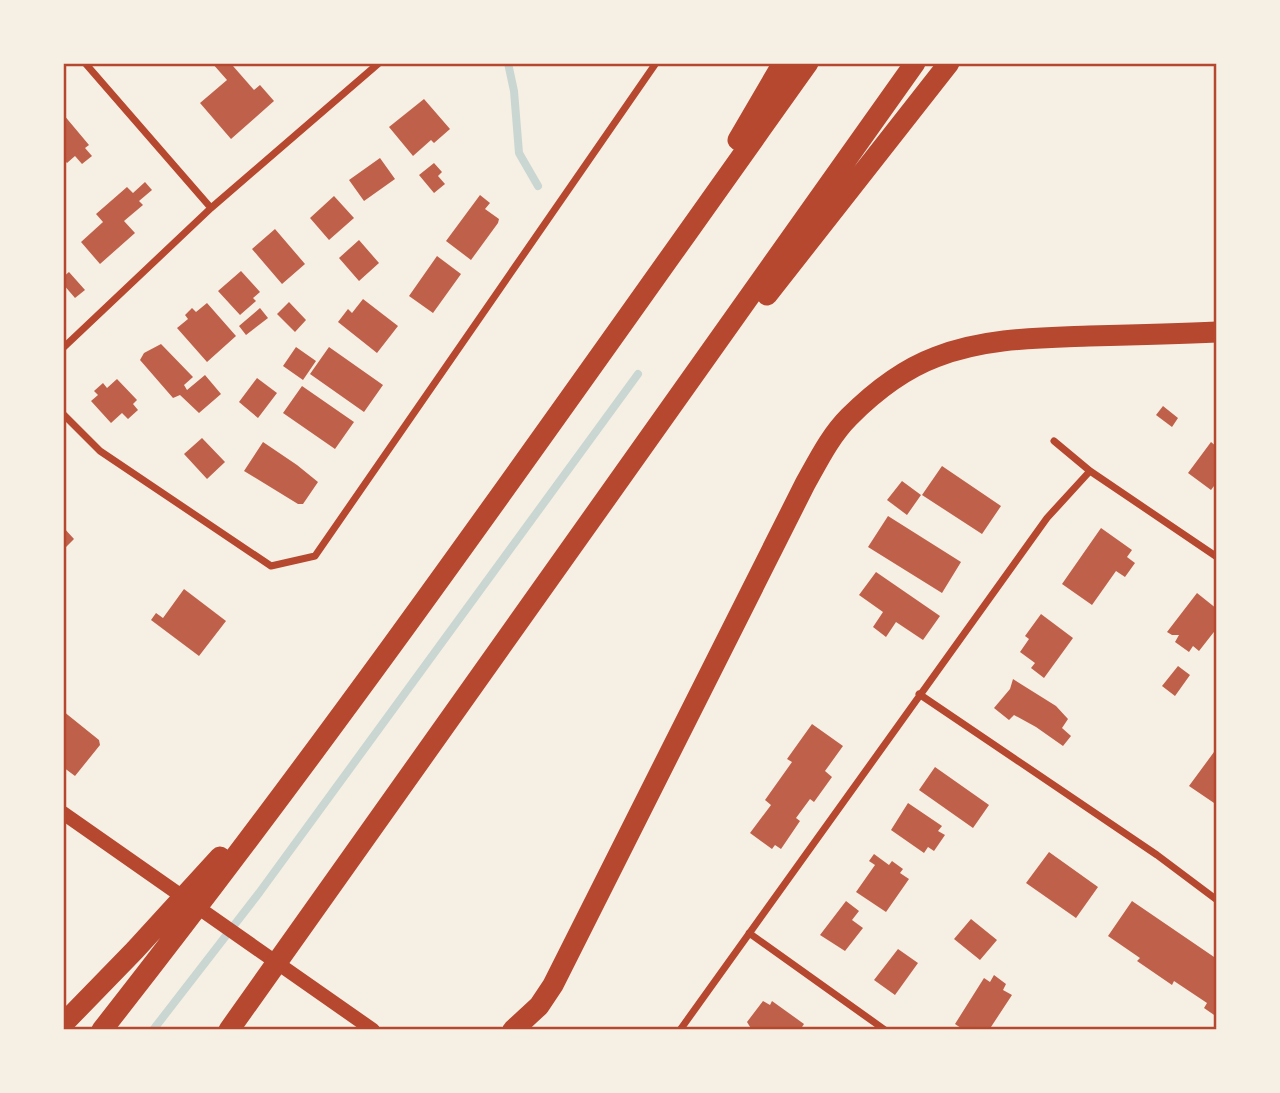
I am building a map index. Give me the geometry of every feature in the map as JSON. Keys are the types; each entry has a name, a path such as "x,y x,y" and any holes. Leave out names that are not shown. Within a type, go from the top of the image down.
{"highway":[{"path":"675,249 783,63"},
{"path":"102,1030 302,768 808,63"},
{"path":"229,1030 915,63"},
{"path":"593,517 949,63"},
{"path":"513,1030 539,1006 565,962 805,484 824,449 847,419 873,395 902,375 934,357 971,346 1047,337 1217,332"},
{"path":"63,1024 135,950 302,768"},
{"path":"243,1030 360,847"},
{"path":"539,1030 565,962"}],"main road":[{"path":"63,813 373,1030"}],"street":[{"path":"85,63 211,208"},
{"path":"63,348 211,208 379,63"},
{"path":"63,414 100,451 271,565 315,555 656,63"},
{"path":"1054,441 1090,471 1217,557"},
{"path":"680,1030 1048,517 1090,471"},
{"path":"919,694 1157,855 1217,900"},
{"path":"749,933 885,1030"}],"building":[{"path":"212,63 237,63 233,66 254,90 260,85 274,101 231,139 200,103 227,80"},
{"path":"424,99 450,129 434,143 431,140 413,156 389,127"},
{"path":"63,114 89,145 85,148 92,156 82,164 75,156 67,163 63,159"},
{"path":"380,158 395,179 364,201 349,180"},
{"path":"434,163 442,172 438,176 445,184 434,193 419,175"},
{"path":"145,182 152,190 139,201 143,205 124,221 135,233 100,264 81,242 103,222 96,214 127,187 133,193"},
{"path":"480,195 490,203 485,209 499,219 471,260 446,241"},
{"path":"334,196 354,218 329,240 310,218"},
{"path":"275,229 305,264 282,284 252,249"},
{"path":"359,240 379,263 359,281 339,258"},
{"path":"437,256 461,274 433,313 409,296"},
{"path":"241,271 260,292 253,298 256,301 240,315 218,291"},
{"path":"69,272 85,290 75,298 63,284 63,277"},
{"path":"363,299 398,326 377,353 338,322 348,309 352,313"},
{"path":"289,302 306,320 295,332 277,314"},
{"path":"207,303 236,336 207,362 177,328 188,319 185,315 192,308 196,312"},
{"path":"260,308 268,318 246,335 239,326"},
{"path":"161,344 193,377 184,385 187,390 205,375 221,394 199,413 180,395 173,398 140,360 144,353"},
{"path":"296,347 316,361 303,380 283,366"},
{"path":"329,347 383,385 364,412 310,374"},
{"path":"257,378 277,393 258,418 239,402"},
{"path":"117,379 137,400 133,404 138,410 128,419 122,413 111,423 91,401 98,395 94,391 103,383 107,388"},
{"path":"302,386 354,422 335,449 283,413"},
{"path":"1163,406 1178,418 1172,427 1156,415"},
{"path":"202,438 225,462 207,479 184,454"},
{"path":"263,442 318,482 303,504 298,504 244,471"},
{"path":"1211,442 1217,447 1217,482 1211,490 1188,473"},
{"path":"942,466 1001,506 982,534 922,495"},
{"path":"902,481 921,495 907,515 887,500"},
{"path":"888,516 961,562 942,593 868,547"},
{"path":"63,527 74,539 63,550"},
{"path":"1101,528 1132,550 1127,557 1135,563 1125,577 1116,571 1092,605 1062,584"},
{"path":"876,572 940,616 923,640 896,622 886,637 873,627 883,612 859,595"},
{"path":"184,589 226,621 199,656 151,620 156,613 163,618"},
{"path":"1197,593 1217,609 1217,628 1199,651 1193,646 1189,652 1175,642 1179,635 1167,632"},
{"path":"1041,614 1073,638 1044,678 1031,668 1035,663 1020,652 1029,639 1025,636"},
{"path":"1178,666 1190,675 1175,696 1162,686"},
{"path":"1013,679 1056,706 1068,719 1062,728 1071,736 1063,746 1036,727 1014,715 1009,720 994,708 1010,689"},
{"path":"63,711 99,740 100,745 75,776 63,767"},
{"path":"812,724 843,746 825,771 832,777 814,802 810,799 796,818 800,821 781,849 775,845 772,849 750,833 771,805 765,800 792,762 787,759"},
{"path":"1214,752 1217,754 1217,805 1189,786"},
{"path":"935,767 989,805 973,828 919,790"},
{"path":"908,803 942,826 938,831 945,835 934,851 928,847 924,853 891,830"},
{"path":"1049,852 1098,887 1076,918 1026,883"},
{"path":"874,854 889,865 892,861 903,869 900,873 909,879 886,912 856,892 875,865 869,861"},
{"path":"846,901 859,911 852,920 863,928 845,951 820,935"},
{"path":"1132,901 1217,959 1217,1017 1204,1008 1207,1003 1174,981 1172,985 1137,961 1140,958 1108,936"},
{"path":"971,919 997,940 980,960 954,939"},
{"path":"898,949 918,963 895,995 874,980"},
{"path":"994,975 1006,984 1003,990 1012,995 989,1030 964,1030 955,1024 984,978 990,982"},
{"path":"763,1001 770,1005 772,1001 804,1024 800,1030 752,1030 747,1022"}],"waterway":[{"path":"508,63 514,91 519,153 538,186"},
{"path":"153,1030 259,893 638,374"}]}
